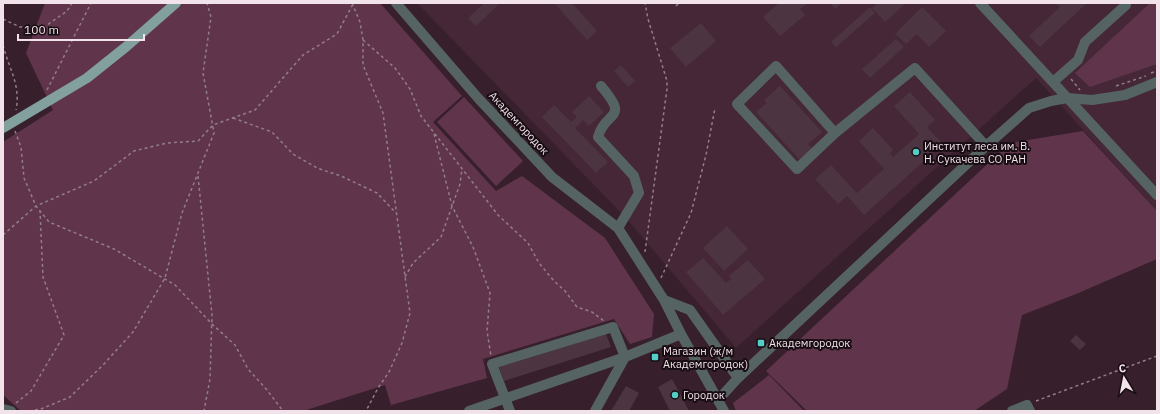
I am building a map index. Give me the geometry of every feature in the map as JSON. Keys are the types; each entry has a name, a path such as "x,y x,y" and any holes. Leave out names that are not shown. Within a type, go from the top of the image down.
{"main road":[{"path":"3,128 87,78 127,46 176,3"}],"street":[{"name":"Академгородок","path":"396,3 478,98 552,176 618,228 664,300 681,334 724,411"},
{"path":"980,3 1157,195"},
{"path":"1053,82 1078,60 1085,42 1126,5"},
{"path":"835,133 776,66 737,104 797,168 835,133 915,68 986,146"},
{"path":"718,400 738,378 986,146 1029,108 1067,98 1092,100 1125,95 1157,82"},
{"path":"601,86 612,100 616,109 614,114 599,131 598,137 634,176 639,193 618,228"},
{"path":"664,300 690,310 738,378"},
{"path":"510,411 504,399 492,364 613,327 625,357"},
{"path":"469,411 625,357 681,334"},
{"path":"595,411 625,357"},
{"path":"1012,411 1028,408"}],"path":[{"path":"3,18 20,27 43,28 67,11 72,3"},
{"path":"42,94 48,90 91,3"},
{"path":"29,411 41,409 70,397 103,365 133,332 165,278 182,213 214,133 203,73 211,17 207,3"},
{"path":"643,266 667,89 667,81 648,19 646,3"},
{"path":"676,6 679,3"},
{"path":"353,4 360,22 363,40 363,65 383,113 394,184 396,213 410,313 402,343 389,372 378,388 366,411"},
{"path":"3,235 36,206 94,181 134,151 167,143 198,141 212,125 255,110 303,55 337,34 353,4"},
{"path":"363,40 395,68 410,89 421,116 433,132 498,215 528,243 539,263 577,307 592,312 613,327"},
{"path":"3,45 9,68 16,83 19,97 13,123 21,147 24,178 36,206 49,222 114,249 175,285 212,324 235,345 248,369 283,411"},
{"path":"1111,88 1157,71"},
{"path":"1064,73 1081,90 1086,90"},
{"path":"656,287 691,213 706,155 715,108"},
{"path":"233,118 272,132 293,154 317,168 341,176 377,193 396,213"},
{"path":"433,132 452,206 473,247 490,293 487,331 492,364"},
{"path":"405,277 413,263 441,237 460,184 462,169"},
{"path":"197,174 212,324 210,379 204,411"},
{"path":"7,410 31,391 64,335 43,277 40,211"},
{"path":"1028,408 1157,356"}],"shaded area":[{"path":"45,3 380,3 462,96 433,122 496,191 522,176 605,238 654,314 652,337 630,344 614,319 483,359 487,378 391,405 385,385 303,411 21,411 3,395 3,142 53,110 26,53"},
{"path":"417,3 1157,3 1157,211 1036,78 736,348 626,218"},
{"path":"1150,3 1157,3 1157,64 1090,87 1075,73"},
{"path":"464,97 523,161 496,186 437,122"},
{"path":"1083,131 1157,211 1157,259 1076,294 1022,315 1007,389 974,411 807,411 766,371 1010,143"},
{"path":"769,375 804,411 736,411 733,403"}],"building":[{"path":"484,3 500,3 476,26 468,18"},
{"path":"554,3 572,3 597,31 587,40"},
{"path":"779,3 808,3 800,9 805,15 780,36 763,17"},
{"path":"830,3 843,3 835,9"},
{"path":"877,3 906,3 885,22 872,8"},
{"path":"1056,3 1087,3 1040,47 1029,36 1060,7"},
{"path":"870,7 875,13 836,47 831,42"},
{"path":"922,7 946,31 929,47 917,34 906,44 895,34"},
{"path":"701,23 716,41 686,67 670,48"},
{"path":"896,39 904,47 870,78 862,69"},
{"path":"621,65 635,81 628,87 614,71"},
{"path":"780,86 822,132 808,144 814,150 801,161 756,112 767,103 764,100"},
{"name":"Институт леса им. В. Н. Сукачева СО РАН","path":"910,92 935,120 927,127 943,144 864,215 847,196 838,204 815,179 831,165 857,193 884,169 859,141 873,128 893,150 890,153 893,157 919,134 894,106"},
{"path":"589,96 604,112 589,126 583,120 575,128 608,162 596,173 542,117 554,105 571,122 577,117 572,112"},
{"path":"727,226 748,249 724,271 703,248"},
{"path":"703,258 726,283 731,279 729,276 748,260 765,279 723,315 686,272"},
{"path":"606,334 611,347 504,381 499,367"},
{"path":"1076,335 1086,344 1080,350 1070,341"},
{"path":"672,379 689,411 670,411 658,387"},
{"path":"626,386 639,393 629,411 611,411"}],"place":[{"name":"Институт леса им. В. Н. Сукачева СО РАН","path":"916,152"},
{"name":"Академгородок","path":"761,343"},
{"name":"Магазин (ж/м Академгородок)","path":"655,357"},
{"name":"Городок","path":"675,395"}]}
